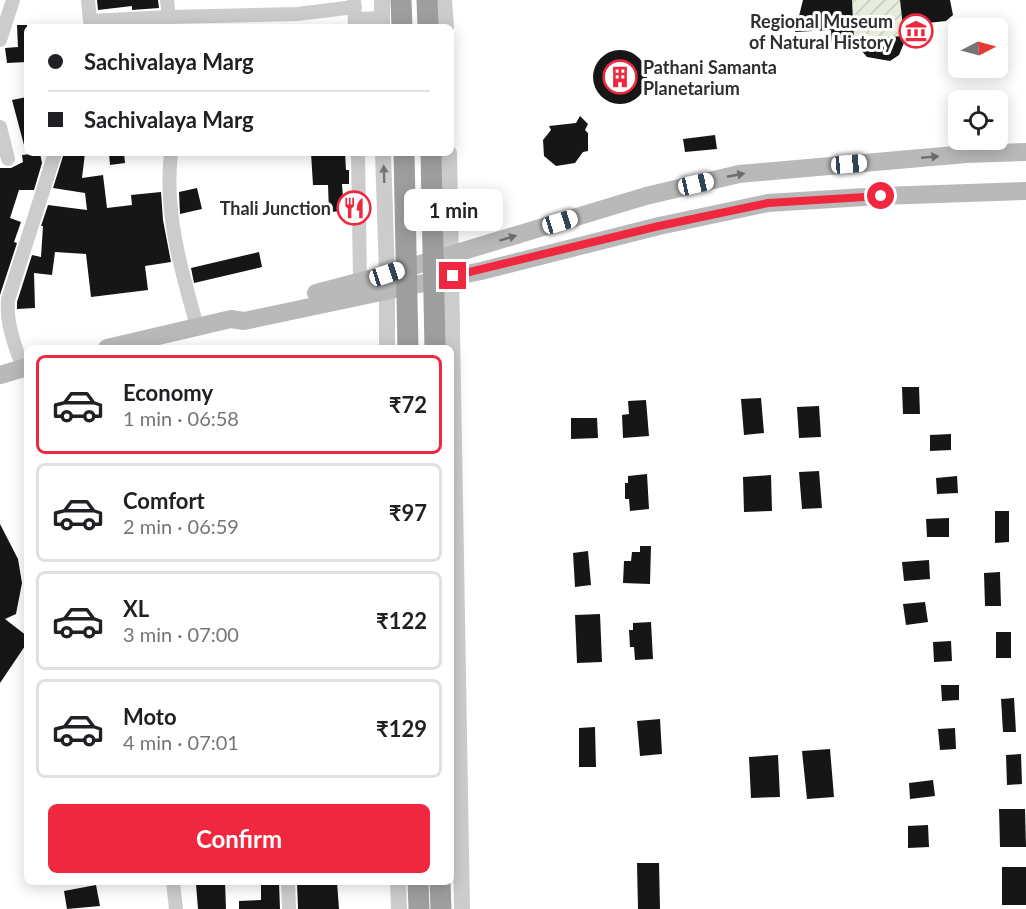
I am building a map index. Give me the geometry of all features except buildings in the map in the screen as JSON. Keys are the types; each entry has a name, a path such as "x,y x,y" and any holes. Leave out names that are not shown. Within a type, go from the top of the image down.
{"highway":[{"path":"401,0 402,24"},
{"path":"427,0 428,24"},
{"path":"404,156 408,345"},
{"path":"431,156 435,345"},
{"path":"418,885 418,909"},
{"path":"440,885 441,909"}],"main road":[{"path":"121,345 231,320 244,321 387,283 452,254 646,196 740,174 966,154 1026,152"},
{"path":"231,320 240,313 360,282 387,283 453,276 659,226 768,203 1026,191"},
{"path":"1,374 24,368"}],"street":[{"path":"88,0 90,21 297,21 355,13 382,23 382,0"},
{"path":"167,0 169,22"},
{"path":"444,0 446,24"},
{"path":"0,40 7,6"},
{"path":"0,127 8,159"},
{"path":"24,366 12,336 7,312 8,300 54,156"},
{"path":"171,156 168,180 170,209 181,271 197,327"},
{"path":"358,156 360,282"},
{"path":"383,156 387,340"},
{"path":"449,156 453,345"},
{"path":"385,204 398,220 436,224 451,222"},
{"path":"387,340 399,324 452,305"},
{"path":"454,426 462,909"},
{"path":"173,885 176,909"},
{"path":"288,885 289,909"},
{"path":"398,885 399,909"}],"green space":[{"path":"852,0 900,0 904,36 854,39"}],"place":[{"name":"Regional Museum of Natural History","path":"916,31"},
{"name":"Pathani Samanta Planetarium","path":"620,77"},
{"name":"Thali Junction","path":"354,208"}],"route":[{"path":"453,276 659,226 768,203 881,196"}]}
